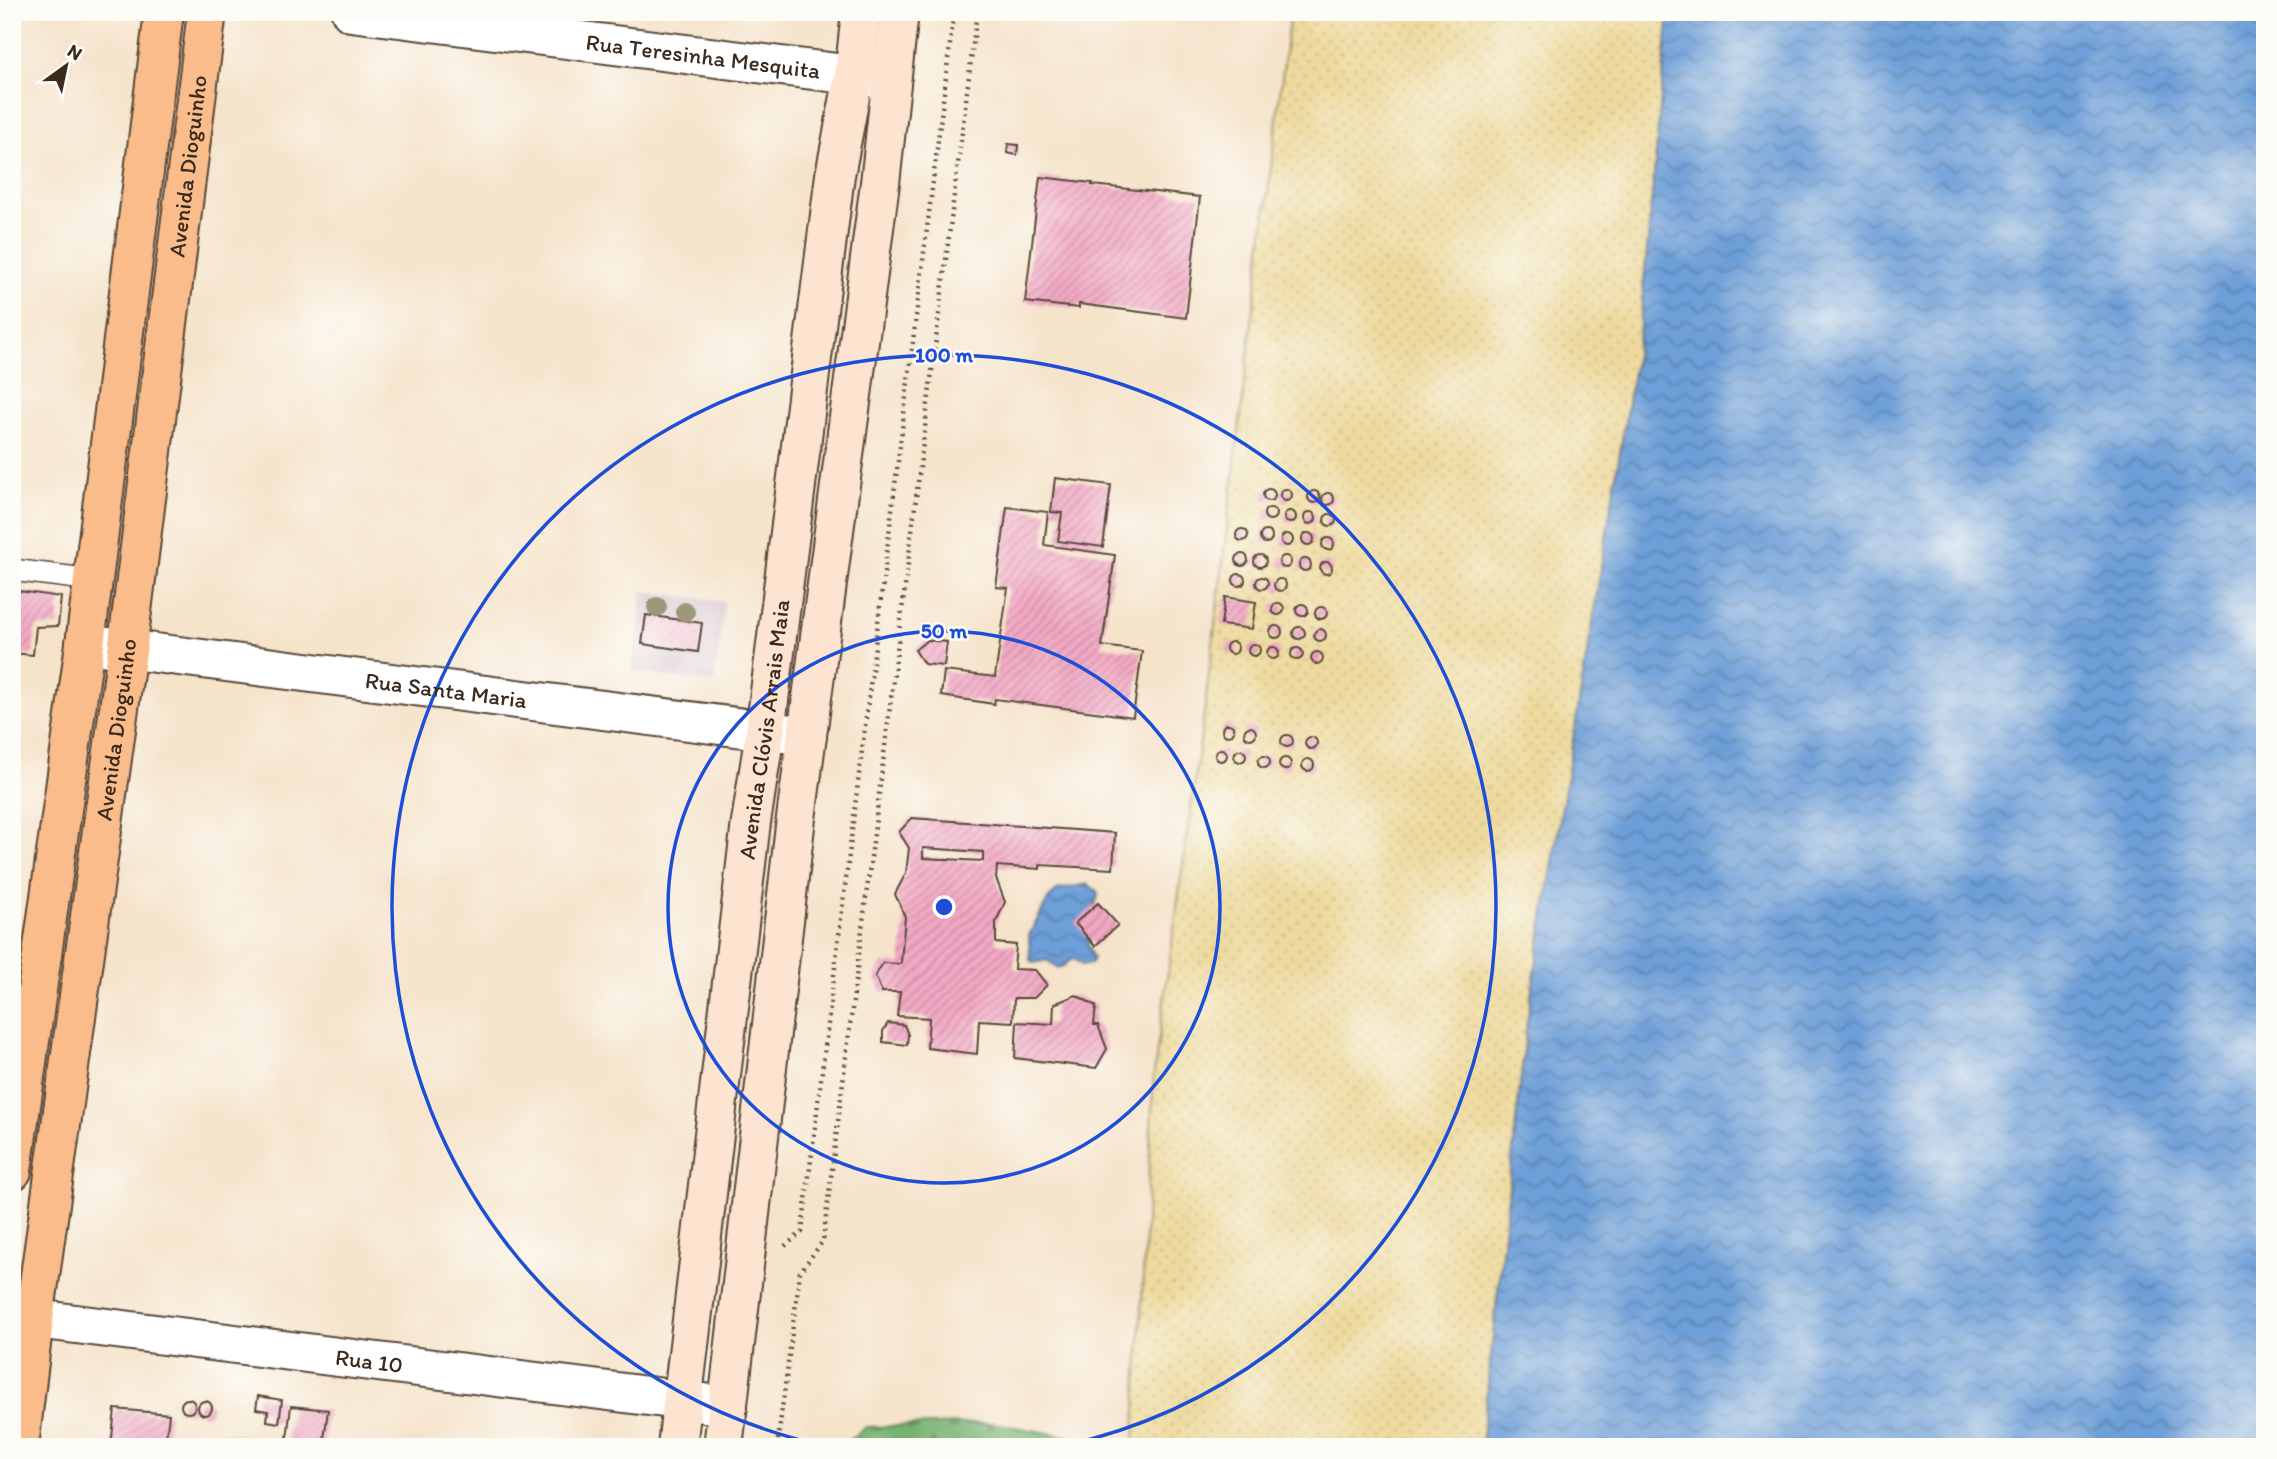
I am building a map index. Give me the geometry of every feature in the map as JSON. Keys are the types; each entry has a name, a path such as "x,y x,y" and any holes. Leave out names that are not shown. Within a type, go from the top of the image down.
{"main road":[{"name":"Avenida Dioguinho","path":"12,1171 85,644 164,12"},
{"name":"Avenida Dioguinho","path":"19,1447 23,1318 127,651 207,12"},
{"name":"Avenida Clóvis Arrais Maia","path":"677,1447 751,822 765,732 835,176 854,76 861,12"},
{"name":"Avenida Clóvis Arrais Maia","path":"723,1447 807,737 878,197 899,12"}],"street":[{"name":"Rua Teresinha Mesquita","path":"351,12 891,79"},
{"name":"Rua Santa Maria","path":"85,644 807,737"},
{"name":"Rua 10","path":"23,1318 728,1406"}],"lane":[{"path":"12,570 93,580"}],"path":[{"path":"782,1248 802,1232 954,12"},
{"path":"777,1447 800,1272 823,1241 977,12"}],"shaded area":[{"path":"643,591 725,602 714,683 632,672"}],"green space":[{"path":"993,1423 1109,1444 1111,1447 840,1447 866,1427"}],"sand":[{"path":"1290,12 1669,12 1639,336 1527,1021 1481,1447 1134,1447 1154,1072 1206,699"}],"water":[{"path":"1669,12 2265,12 2265,1447 1481,1447 1527,1021 1639,336"},
{"path":"1087,884 1097,891 1098,896 1092,912 1089,936 1088,947 1093,958 1091,964 1082,965 1073,958 1057,968 1047,960 1034,963 1030,960 1029,935 1049,898 1058,890"},
{"path":"222,1434 258,1439 257,1447 221,1447"}],"building":[{"path":"1008,144 1018,145 1017,155 1007,153"},
{"path":"1040,177 1200,197 1186,318 1079,304 1079,308 1025,302"},
{"path":"1055,478 1111,485 1103,547 1058,541 1062,513 1051,512"},
{"path":"1269,489 1275,495 1269,501 1263,495"},
{"path":"1286,489 1292,495 1286,501 1280,495"},
{"path":"1314,491 1320,497 1314,503 1308,497"},
{"path":"1328,493 1334,499 1328,505 1322,499"},
{"path":"1007,507 1048,512 1044,545 1115,555 1102,646 1142,651 1133,717 995,699 994,704 941,696 944,671 995,677 1008,588 996,587"},
{"path":"1270,508 1276,514 1270,520 1264,514"},
{"path":"1290,511 1296,517 1290,523 1284,517"},
{"path":"1310,512 1316,518 1310,524 1304,518"},
{"path":"1330,514 1336,520 1330,526 1324,520"},
{"path":"1242,529 1248,535 1242,541 1236,535"},
{"path":"1266,531 1272,537 1266,543 1260,537"},
{"path":"1308,533 1314,539 1308,545 1302,539"},
{"path":"1287,534 1293,540 1287,546 1281,540"},
{"path":"1328,538 1334,544 1328,550 1322,544"},
{"path":"1242,554 1248,560 1242,566 1236,560"},
{"path":"1260,555 1266,561 1260,567 1254,561"},
{"path":"1285,556 1291,562 1285,568 1279,562"},
{"path":"1305,559 1311,565 1305,571 1299,565"},
{"path":"1326,562 1332,568 1326,574 1320,568"},
{"path":"1239,574 1245,580 1239,586 1233,580"},
{"path":"1262,577 1268,583 1262,589 1256,583"},
{"path":"1280,579 1286,585 1280,591 1274,585"},
{"path":"12,590 61,597 58,626 36,627 33,655 12,653"},
{"path":"1225,597 1256,602 1252,629 1221,625"},
{"path":"1278,603 1284,609 1278,615 1272,609"},
{"path":"1302,604 1308,610 1302,616 1296,610"},
{"path":"1321,607 1327,613 1321,619 1315,613"},
{"path":"646,615 702,623 698,652 642,644"},
{"path":"1276,626 1282,632 1276,638 1270,632"},
{"path":"1299,627 1305,633 1299,639 1293,633"},
{"path":"1320,629 1326,635 1320,641 1314,635"},
{"path":"927,640 947,642 944,666 924,664 915,650"},
{"path":"1232,642 1238,648 1232,654 1226,648"},
{"path":"1254,644 1260,650 1254,656 1248,650"},
{"path":"1273,647 1279,653 1273,659 1267,653"},
{"path":"1297,648 1303,654 1297,660 1291,654"},
{"path":"1317,652 1323,658 1317,664 1311,658"},
{"path":"1228,724 1234,730 1228,736 1222,730"},
{"path":"1250,727 1256,733 1250,739 1244,733"},
{"path":"1287,735 1293,741 1287,747 1281,741"},
{"path":"1311,737 1317,743 1311,749 1305,743"},
{"path":"1221,749 1227,755 1221,761 1215,755"},
{"path":"1240,750 1246,756 1240,762 1234,756"},
{"path":"1264,756 1270,762 1264,768 1258,762"},
{"path":"1285,758 1291,764 1285,770 1279,764"},
{"path":"1308,759 1314,765 1308,771 1302,765"},
{"path":"912,818 1115,833 1113,869 1040,865 1040,869 997,866 996,878 1005,902 996,922 996,943 1016,945 1014,969 1035,970 1047,985 1034,998 1014,998 1013,1022 979,1020 977,1054 927,1048 929,1018 897,1016 900,992 882,992 875,976 883,963 901,962 905,917 895,894 906,873 909,848 899,832","holes":["923,848 983,852 983,861 923,858"]},
{"path":"1098,903 1118,925 1095,946 1075,923"},
{"path":"1076,995 1096,1006 1094,1025 1098,1025 1107,1049 1096,1068 1015,1058 1017,1022 1053,1024 1054,1004"},
{"path":"888,1023 904,1025 908,1035 907,1045 883,1042 883,1031"},
{"path":"258,1396 282,1400 279,1423 267,1421 268,1411 256,1409"},
{"path":"188,1399 193,1401 193,1411 188,1413 183,1411 181,1406 183,1401"},
{"path":"205,1401 210,1403 210,1413 205,1415 200,1413 198,1408 200,1403"},
{"path":"291,1406 328,1410 323,1447 286,1447"},
{"path":"115,1409 169,1414 165,1447 111,1447"}]}
